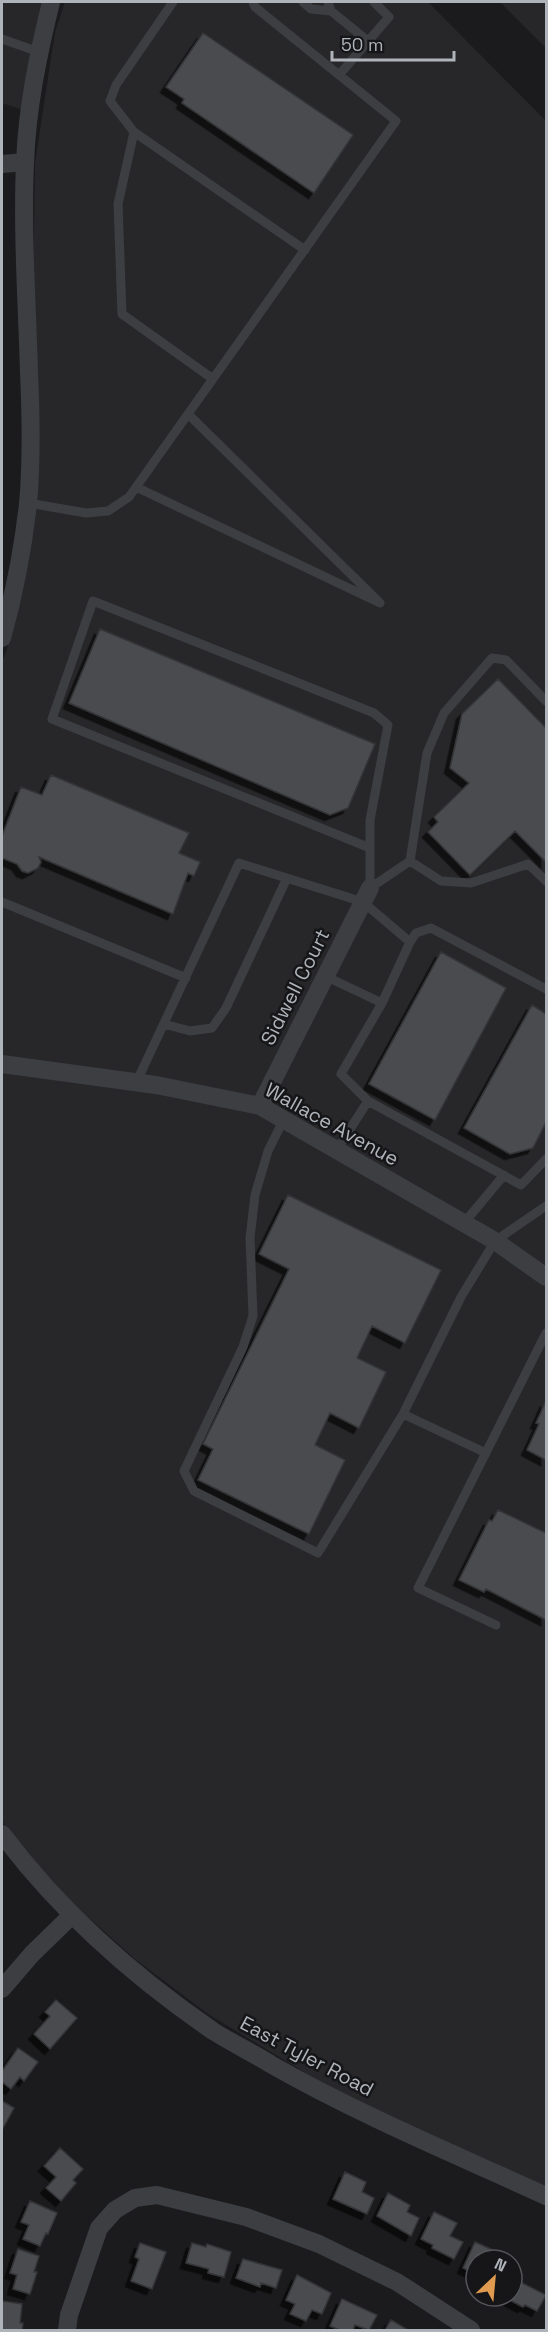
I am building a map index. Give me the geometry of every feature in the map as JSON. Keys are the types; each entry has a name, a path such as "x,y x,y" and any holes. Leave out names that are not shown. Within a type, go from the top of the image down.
{"street":[{"path":"2,638 28,503 30,415 25,162 29,111 39,52 51,2"},
{"path":"2,164 25,162"},
{"name":"Sidwell Court","path":"260,1106 366,895"},
{"name":"Wallace Avenue","path":"2,1064 215,1095 260,1106 495,1241 546,1277"},
{"name":"East Tyler Road","path":"2,1834 30,1871 71,1916 144,1980 215,2032 326,2095 546,2196"},
{"path":"2,1989 32,1954 71,1916"},
{"path":"67,2331 69,2315 99,2228 115,2210 135,2198 156,2195 246,2217 319,2244 397,2282 471,2331"}],"lane":[{"path":"173,2 116,85 110,101 134,132 304,250"},
{"path":"28,503 86,513 108,511 129,496 396,121 255,7 253,2"},
{"path":"303,2 311,9 329,6 368,41"},
{"path":"339,75 389,17 374,2"},
{"path":"2,39 39,52"},
{"path":"134,132 118,204 122,314 213,379"},
{"path":"136,487 380,603 188,414"},
{"path":"366,895 370,848 370,820 388,725 374,713 93,601 52,719 370,848"},
{"path":"366,895 410,861 426,753 444,713 492,658 506,660 546,701"},
{"path":"410,861 441,881 471,883 528,864 546,881"},
{"path":"136,1083 239,863 287,878 366,895 410,942"},
{"path":"164,1024 190,1031 213,1028 226,1008 287,878"},
{"path":"2,902 186,978"},
{"path":"546,990 431,928 416,933 382,1003 342,1074 368,1101 521,1185 546,1159"},
{"path":"325,976 382,1003"},
{"path":"336,1151 368,1101"},
{"path":"283,1121 268,1151 255,1195 250,1238 253,1316 243,1347 184,1471 194,1491 318,1553 403,1414 461,1298 495,1241 546,1206"},
{"path":"464,1223 504,1175"},
{"path":"496,1624 418,1588 546,1333"},
{"path":"403,1414 486,1453"}],"shaded area":[{"path":"2,2 48,2 26,111 2,103"},
{"path":"65,2 428,2 546,121 546,2193 337,2092 208,2014 135,1959 79,1909 10,1835 2,1820 2,662 7,649 29,543 35,163 55,32"},
{"path":"500,2 546,2 546,48"}],"building":[{"path":"203,33 353,135 314,193 182,103 184,99 166,87"},
{"path":"100,629 375,744 348,808 330,815 69,703"},
{"path":"498,679 546,728 546,862 515,831 470,875 428,832 438,822 434,817 469,783 450,768 462,714"},
{"path":"51,775 189,833 179,853 200,862 194,876 188,873 173,914 39,857 41,862 38,868 28,873 22,871 17,864 2,858 2,836 21,787 42,795"},
{"path":"441,952 506,988 435,1120 369,1084"},
{"path":"532,1005 546,1014 546,1122 533,1148 510,1154 464,1128"},
{"path":"288,1195 441,1270 405,1343 372,1326 357,1358 386,1372 359,1428 330,1413 315,1445 345,1460 309,1534 198,1480 213,1449 203,1444 289,1269 259,1254"},
{"path":"546,1401 546,1460 527,1450"},
{"path":"498,1510 546,1533 546,1620 486,1589 484,1592 459,1580 489,1520 492,1521"},
{"path":"56,2000 77,2018 50,2049 34,2034 50,2016 45,2012"},
{"path":"18,2048 38,2062 24,2081 20,2077 11,2089 2,2082 2,2071"},
{"path":"2,2101 14,2108 3,2128 2,2127"},
{"path":"60,2148 83,2169 73,2180 76,2183 61,2201 46,2188 56,2177 44,2166"},
{"path":"345,2172 366,2182 362,2192 374,2198 367,2214 333,2199"},
{"path":"388,2193 410,2205 407,2212 419,2218 411,2236 377,2216"},
{"path":"30,2201 57,2213 40,2246 23,2239 29,2225 21,2222"},
{"path":"434,2212 457,2223 450,2236 463,2242 454,2259 432,2248 433,2245 421,2239"},
{"path":"475,2242 488,2248 472,2248"},
{"path":"140,2243 166,2252 152,2289 131,2281 139,2259 135,2257"},
{"path":"192,2243 206,2247 207,2244 231,2252 224,2277 208,2273 209,2269 186,2263"},
{"path":"18,2249 39,2256 30,2294 13,2289 17,2275 10,2273"},
{"path":"243,2259 282,2270 276,2288 261,2283 260,2287 236,2278"},
{"path":"297,2275 331,2293 322,2314 312,2310 306,2321 290,2314 295,2304 286,2300"},
{"path":"524,2284 546,2295 537,2311 525,2305"},
{"path":"342,2299 377,2315 369,2330 355,2325 353,2330 340,2330 330,2326"},
{"path":"2,2301 22,2304 20,2323 23,2323 22,2330 2,2330"},
{"path":"391,2320 408,2330 385,2330"}]}
